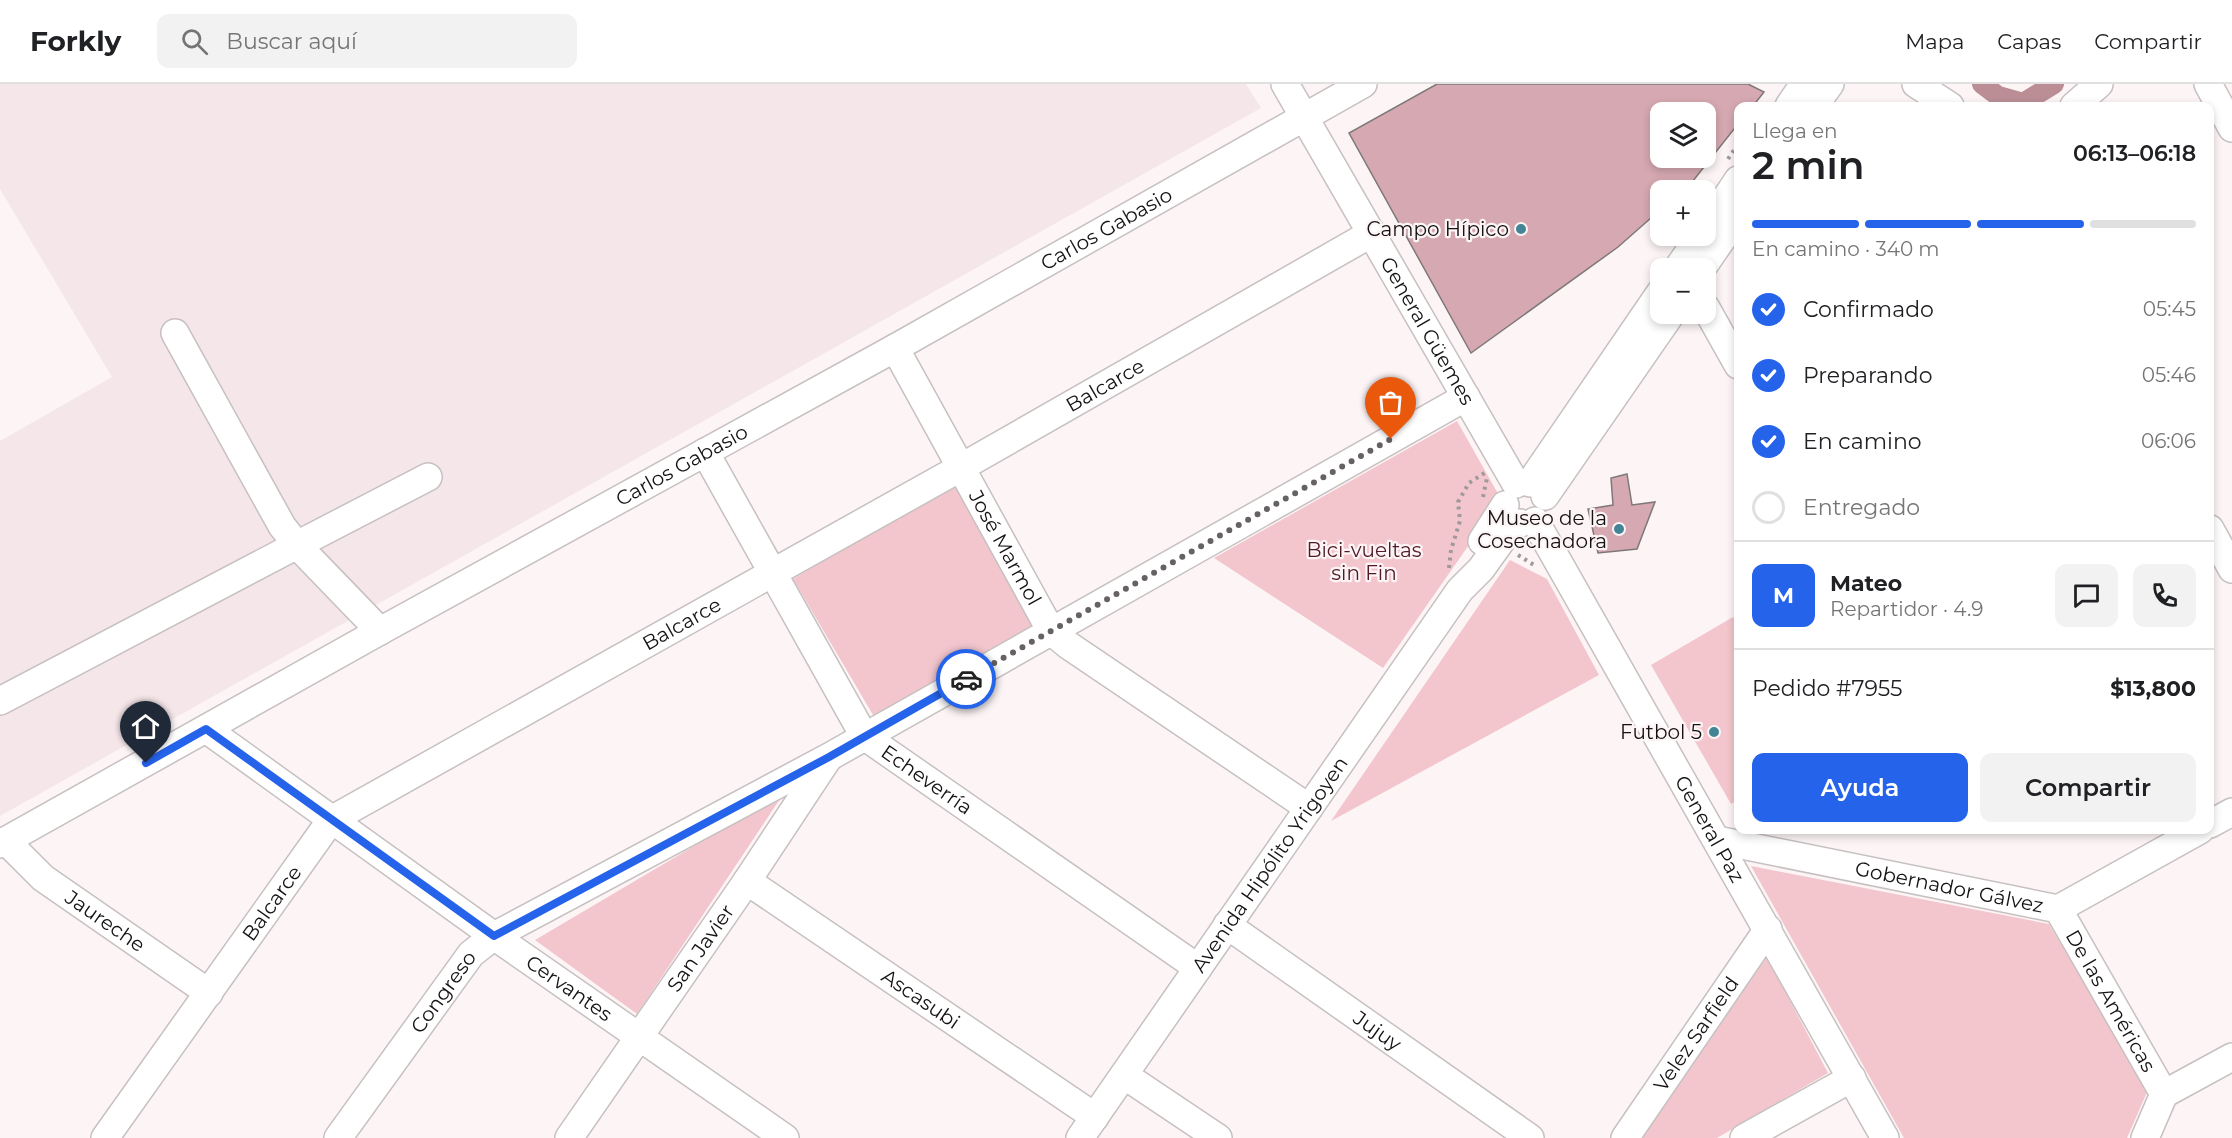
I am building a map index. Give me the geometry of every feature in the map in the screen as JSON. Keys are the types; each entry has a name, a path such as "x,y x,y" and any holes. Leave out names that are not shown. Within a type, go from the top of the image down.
{"street":[{"name":"General Güemes","path":"1285,84 1525,502"},
{"name":"Carlos Gabasio","path":"3,842 380,631 895,348 1363,84"},
{"path":"1792,102 1804,84"},
{"path":"1817,102 1830,84"},
{"path":"1916,84 1944,102"},
{"path":"2079,102 2099,84"},
{"path":"2208,84 2232,128"},
{"path":"1716,213 1734,186"},
{"path":"1709,258 1734,222"},
{"name":"Balcarce","path":"105,1138 332,820 960,468 1372,233"},
{"name":"Avenida Hipólito Yrigoyen","path":"1525,502 1650,308"},
{"name":"Avenida Hipólito Yrigoyen","path":"1088,1128 1460,590 1466,564 1494,525 1525,502 1663,324"},
{"path":"1715,324 1734,358"},
{"path":"175,333 282,525 297,545 380,631"},
{"name":"José Marmol","path":"895,348 1051,631 1309,808"},
{"name":"Congreso","path":"338,1138 471,954 494,936 829,757 1466,397"},
{"name":"Echeverría","path":"705,452 864,736 1198,968"},
{"path":"0,701 428,477"},
{"name":"General Paz","path":"1525,502 1728,834 1768,929 1885,1138"},
{"path":"2214,538 2226,567"},
{"name":"Cervantes","path":"206,729 494,936 785,1138"},
{"name":"San Javier","path":"569,1138 747,882 829,757"},
{"path":"2214,822 2232,812"},
{"name":"Gobernador Gálvez","path":"1728,834 2058,909 2193,834"},
{"name":"Jaureche","path":"3,842 43,878 209,993"},
{"name":"Ascasubi","path":"747,882 1088,1128"},
{"name":"De las Américas","path":"2058,909 2164,1094"},
{"name":"Jujuy","path":"1227,925 1530,1138"},
{"name":"Velez Sarfield","path":"1625,1138 1768,929"},
{"path":"2145,1138 2164,1094 2232,1057"},
{"path":"1124,1075 1218,1138"},
{"path":"1744,1138 1852,1078"}],"shaded area":[{"path":"0,84 1246,84 1261,108 0,816 0,441 112,377 0,189"}],"green space":[{"name":"Bici-vueltas sin Fin","path":"1457,421 1501,499 1383,668 1214,558"},
{"path":"958,482 1040,624 876,720 793,579"},
{"path":"1510,560 1547,579 1599,675 1331,821"},
{"name":"Futbol 5","path":"1733,617 1734,802 1731,804 1651,665"},
{"path":"784,793 637,1014 535,940"},
{"path":"1751,866 2049,924 2148,1090 2127,1138 1904,1138"},
{"path":"1767,957 1828,1073 1717,1138 1640,1138"}],"building":[{"name":"Campo Hípico","path":"1437,84 1748,84 1764,92 1756,102 1734,102 1734,129 1716,152 1716,102 1650,102 1650,168 1703,168 1694,180 1650,180 1650,219 1618,247 1471,353 1349,133"},
{"name":"Museo de la Cosechadora","path":"1627,474 1632,505 1655,502 1637,549 1598,553 1588,509 1613,505 1611,478"}],"waterway":[{"path":"1982,84 1998,96 2019,102"},
{"path":"2025,102 2054,84"}],"way so far":[{"path":"966,679 1391,439"}],"place":[{"name":"Campo Hípico","path":"1521,229"},
{"name":"Museo de la Cosechadora","path":"1619,529"},
{"name":"Futbol 5","path":"1714,732"}],"route":[{"path":"146,763 206,729 494,936 829,757 966,679"}]}
